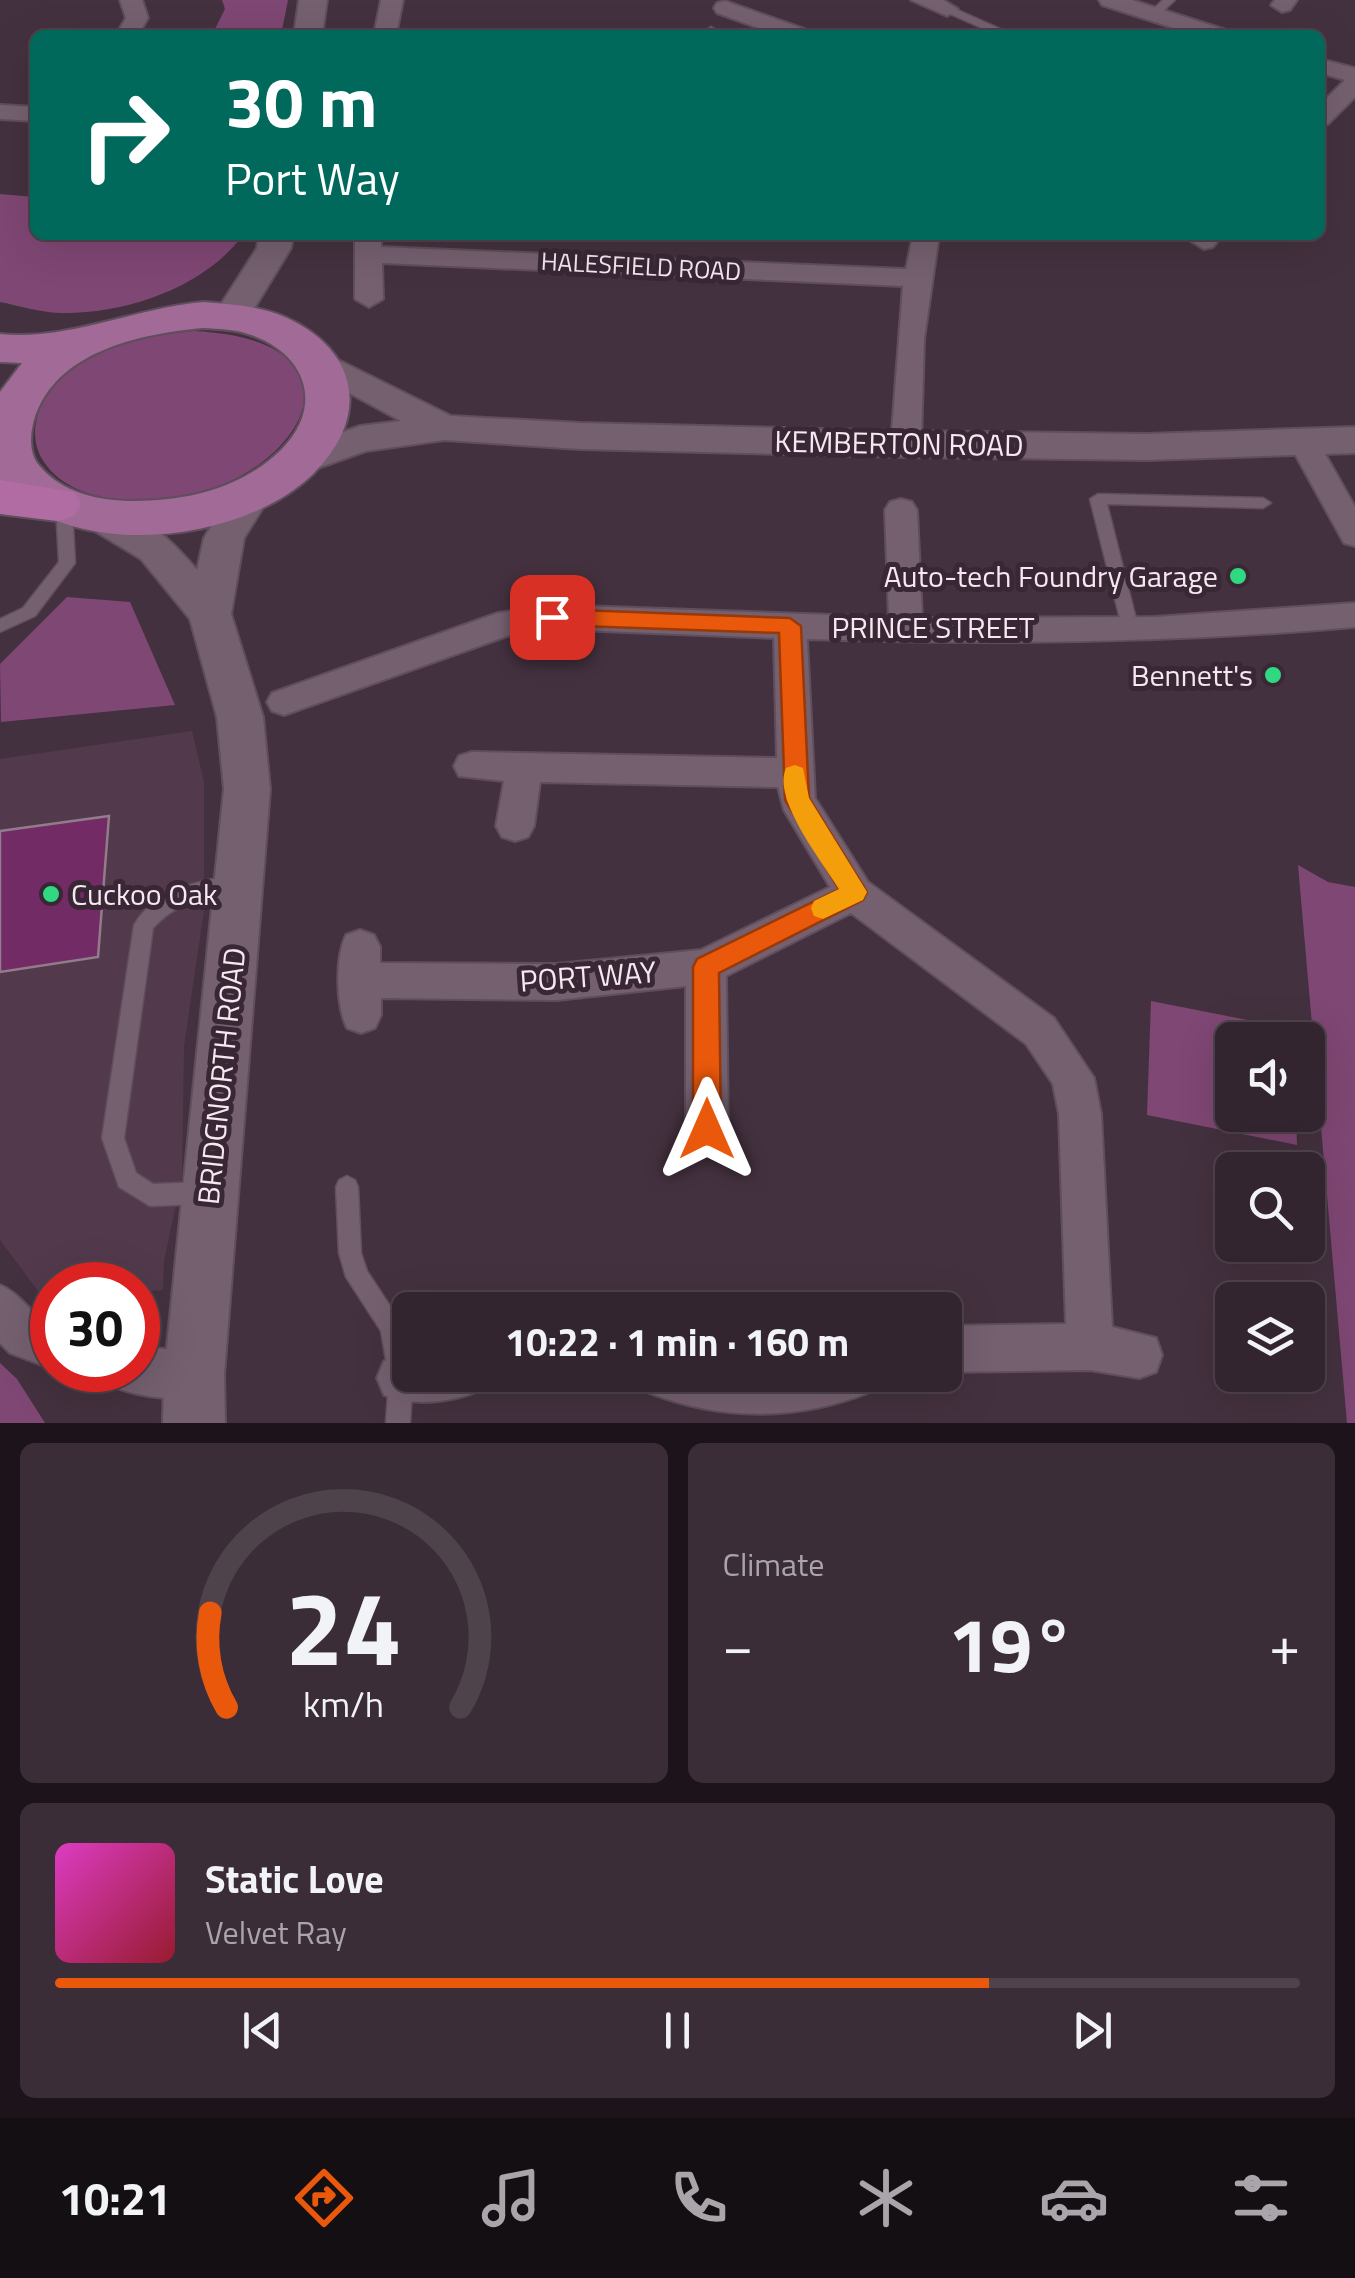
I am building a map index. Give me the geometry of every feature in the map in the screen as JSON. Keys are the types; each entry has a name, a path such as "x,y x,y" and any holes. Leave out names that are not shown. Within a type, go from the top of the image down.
{"highway":[{"path":"0,497 75,510"}],"main road":[{"path":"0,348 19,350 91,340 146,321 231,317 298,341 320,362 330,385 330,410 319,436 298,462 252,493 188,514 154,519 75,510 30,487 13,466 6,442 5,413 39,374 91,340"}],"street":[{"path":"130,30 137,18 131,0"},
{"path":"309,30 313,0"},
{"path":"386,30 392,0"},
{"path":"922,0 947,9"},
{"path":"1110,0 1162,7 1208,30"},
{"path":"710,30 730,9 786,30"},
{"path":"1325,68 1355,79 1325,113"},
{"path":"0,112 30,114"},
{"path":"637,265 644,240"},
{"path":"906,444 906,380 916,278 925,240"},
{"path":"231,317 275,242"},
{"path":"367,244 369,299"},
{"name":"HALESFIELD ROAD","path":"367,244 637,265 916,278"},
{"name":"KEMBERTON ROAD","path":"320,362 444,428"},
{"name":"KEMBERTON ROAD","path":"298,462 360,439 444,428 580,436 906,444 1148,447 1355,440"},
{"path":"1304,443 1355,535"},
{"name":"BRIDGNORTH ROAD","path":"210,614 224,538 252,493"},
{"name":"BRIDGNORTH ROAD","path":"75,510 156,549 210,614 240,716 247,789 194,1399"},
{"path":"901,510 906,630"},
{"name":"PRINCE STREET","path":"284,702 510,622 552,617 906,630 1269,624 1355,615"},
{"path":"790,626 797,800 854,892 895,927 1040,1031 1074,1078 1080,1114 1090,1347"},
{"path":"472,766 794,773"},
{"path":"515,826 524,767"},
{"name":"PORT WAY","path":"362,981 557,982 706,967 854,892"},
{"path":"706,967 707,1129"},
{"path":"0,1308 30,1339"},
{"path":"962,1349 1090,1347 1138,1355"},
{"path":"160,1383 194,1399"},
{"path":"756,1392 784,1392"}],"lane":[{"path":"947,9 997,30"},
{"path":"1130,627 1098,499 1263,503"},
{"path":"0,626 29,612 66,564 75,510"},
{"path":"210,1193 150,1195 126,1180 113,1138 144,924 162,904 192,888 240,882"},
{"path":"347,1187 350,1253 356,1277 392,1327 399,1401"}],"shaded area":[{"path":"222,0 288,0 282,30 214,30 225,9"},
{"path":"0,194 30,197 30,240 239,240 207,270 137,303 62,313 0,302"},
{"path":"194,331 257,342 292,364 305,393 296,424 271,455 231,481 181,497 101,497 79,490 51,471 39,452 35,429 46,396 61,378 101,352 148,337"},
{"path":"67,597 130,602 175,705 1,722 0,664"},
{"path":"192,731 204,782 204,910 184,1046 182,1176 164,1261 163,1290 160,1290 160,1262 30,1262 30,1280 0,1240 0,759"},
{"path":"1298,865 1328,882 1355,887 1355,1423 1347,1423 1321,1132 1325,1132 1325,1022 1312,1022"},
{"path":"1151,1001 1258,1022 1215,1022 1215,1129 1147,1115"},
{"path":"1232,1132 1297,1132 1297,1145"},
{"path":"0,1363 17,1379 45,1423 0,1423"}],"building":[{"name":"Cuckoo Oak","path":"109,816 98,957 0,972 0,831"}],"slow traffic":[{"path":"795,774 797,800 854,892 823,908"}],"place":[{"name":"Auto-tech Foundry Garage","path":"1238,576"},
{"name":"Bennett's","path":"1273,675"},
{"name":"Cuckoo Oak","path":"51,894"}],"route":[{"path":"552,617 790,626 797,800 854,892 706,967 707,1129"}]}
